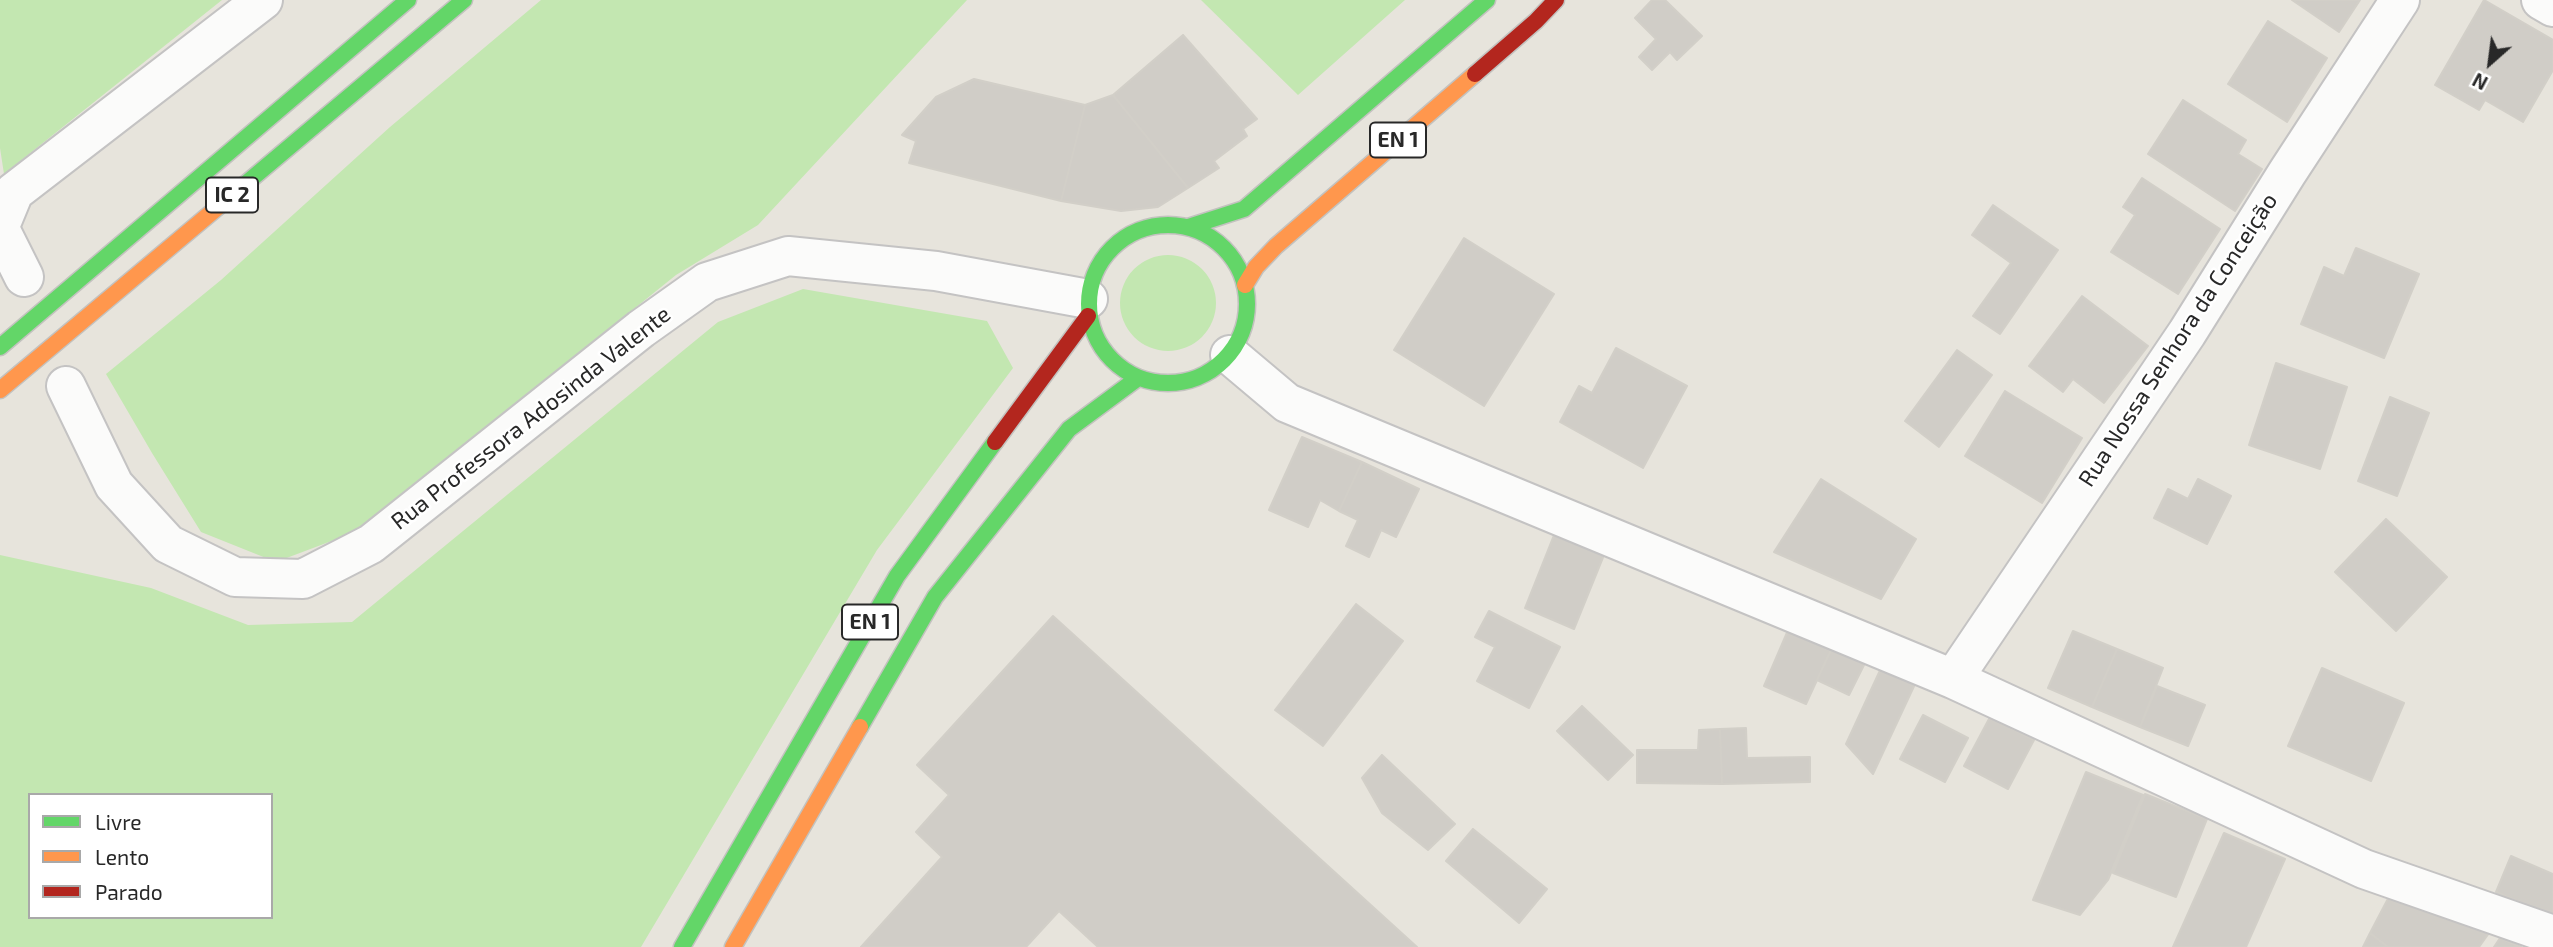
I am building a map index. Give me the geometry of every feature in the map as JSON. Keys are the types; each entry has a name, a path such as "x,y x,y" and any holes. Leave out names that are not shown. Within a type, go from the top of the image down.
{"main road":[{"name":"IC 2","path":"0,347 408,0"},
{"name":"IC 2","path":"0,390 464,0"},
{"name":"EN 1","path":"1188,227 1244,209 1487,0"},
{"name":"EN 1","path":"1245,285 1256,267 1276,246 1536,21 1556,0"},
{"name":"EN 1","path":"682,947 897,576 1088,307 1093,276 1104,255 1121,240 1142,228 1165,225 1188,227 1210,237 1228,252 1239,267 1248,303 1246,322 1230,355 1211,371 1188,382 1163,384 1138,378 1117,365 1100,346 1088,307"},
{"name":"EN 1","path":"733,947 935,597 1069,429 1138,378"}],"street":[{"path":"24,276 0,228 14,192 263,0"},
{"name":"Rua Nossa Senhora da Conceição","path":"1953,679 2187,333 2400,0"},
{"path":"2542,0 2553,7"},
{"name":"Rua Professora Adosinda Valente","path":"66,386 114,485 168,544 235,577 303,579 370,544 641,329 707,282 788,256 936,271 1088,307"},
{"path":"1230,355 1287,404 1953,679 2364,869 2553,935"}],"green space":[{"path":"0,0 222,0 4,174 0,148"},
{"path":"541,0 967,0 758,225 676,275 358,531 276,562 201,532 106,374 221,280 390,127"},
{"path":"1201,0 1405,0 1298,95"},
{"path":"1168,255 1186,259 1202,269 1212,285 1216,303 1212,321 1202,337 1186,347 1168,351 1150,347 1134,337 1124,321 1120,303 1124,285 1134,269 1150,259"},
{"path":"803,289 987,321 1013,368 877,550 641,947 0,947 0,555 151,588 248,625 352,622 718,322"}],"building":[{"path":"1652,0 1665,0 1702,36 1677,60 1670,52 1652,70 1639,57 1656,39 1635,18"},
{"path":"2292,0 2360,0 2339,32"},
{"path":"2484,0 2553,40 2553,70 2523,122 2485,100 2479,110 2435,85"},
{"path":"2268,21 2327,58 2287,122 2228,84"},
{"path":"1183,35 1257,119 1243,129 1247,136 1214,161 1219,168 1188,188 1113,95"},
{"path":"974,79 1085,105 1061,201 909,163 916,141 902,135 936,97"},
{"path":"1113,95 1188,188 1158,207 1121,211 1061,201 1085,105"},
{"path":"2183,100 2246,140 2238,154 2262,169 2235,211 2148,154"},
{"path":"2142,178 2220,229 2178,294 2111,252 2135,215 2123,207"},
{"path":"1993,205 2058,250 2000,334 1973,316 2011,263 1972,235"},
{"path":"1464,238 1554,294 1484,406 1394,350"},
{"path":"2356,248 2419,274 2384,358 2301,324 2324,267 2344,276"},
{"path":"2082,296 2148,346 2104,403 2073,379 2063,392 2029,366"},
{"path":"1616,348 1687,386 1643,468 1560,422 1579,386 1592,393"},
{"path":"1957,350 1992,375 1939,447 1905,421"},
{"path":"2276,363 2347,387 2320,469 2249,445"},
{"path":"2005,391 2082,438 2042,503 1965,456"},
{"path":"2390,397 2429,413 2397,496 2358,481"},
{"path":"1302,437 1362,462 1339,511 1320,500 1308,527 1269,510"},
{"path":"1362,462 1419,489 1396,537 1381,530 1369,557 1346,546 1358,520 1339,511"},
{"path":"1821,479 1916,539 1881,599 1774,552"},
{"path":"2198,479 2231,496 2207,544 2154,518 2168,489 2188,499"},
{"path":"2386,519 2447,577 2396,631 2335,572"},
{"path":"1556,530 1606,550 1574,629 1525,608"},
{"path":"1356,604 1403,641 1323,746 1275,710"},
{"path":"1489,611 1560,647 1529,708 1477,681 1495,647 1475,637"},
{"path":"1053,616 1417,947 1098,947 1059,911 1026,947 861,947 942,857 916,832 949,795 917,765"},
{"path":"1792,621 1835,641 1806,704 1764,686"},
{"path":"2073,631 2117,649 2092,707 2048,688"},
{"path":"1835,641 1868,657 1849,695 1817,680"},
{"path":"2117,649 2163,668 2140,727 2092,707"},
{"path":"1882,666 1916,682 1873,774 1846,744"},
{"path":"2322,668 2404,703 2371,781 2288,746"},
{"path":"2157,686 2205,705 2188,746 2140,727"},
{"path":"1582,706 1633,755 1608,780 1557,731"},
{"path":"1923,715 1968,738 1945,782 1900,759"},
{"path":"1990,717 2034,740 2008,789 1964,766"},
{"path":"1746,728 1747,758 1810,757 1810,782 1722,784 1720,729"},
{"path":"1720,729 1722,784 1637,783 1637,750 1698,750 1699,730"},
{"path":"1382,755 1455,824 1428,850 1382,813 1362,778"},
{"path":"2086,772 2143,795 2108,880 2080,915 2033,900"},
{"path":"2145,794 2207,819 2176,897 2113,873"},
{"path":"1473,829 1547,889 1519,923 1446,861"},
{"path":"2224,833 2285,859 2246,947 2173,947"},
{"path":"2511,856 2553,874 2553,916 2496,892"},
{"path":"2392,891 2489,933 2479,947 2388,947 2370,933"},
{"path":"2370,933 2388,947 2363,947"},
{"path":"2500,938 2521,947 2494,947"}],"traffic: fast":[{"path":"0,347 408,0"},
{"path":"218,207 464,0"},
{"path":"1188,227 1244,209 1487,0"},
{"path":"1168,225 1198,231 1224,248 1241,274 1247,304 1241,334 1224,360 1198,377 1168,383 1138,377 1112,360 1095,334 1089,304 1095,274 1112,248 1138,231 1168,225"},
{"path":"860,727 935,597 1069,429 1138,378"},
{"path":"682,947 897,576 995,442"}],"traffic: slow":[{"path":"1245,285 1256,267 1276,246 1475,74"},
{"path":"0,390 218,207"},
{"path":"733,947 860,727"}],"traffic: jam":[{"path":"1475,74 1556,0"},
{"path":"995,442 1088,316"}]}
